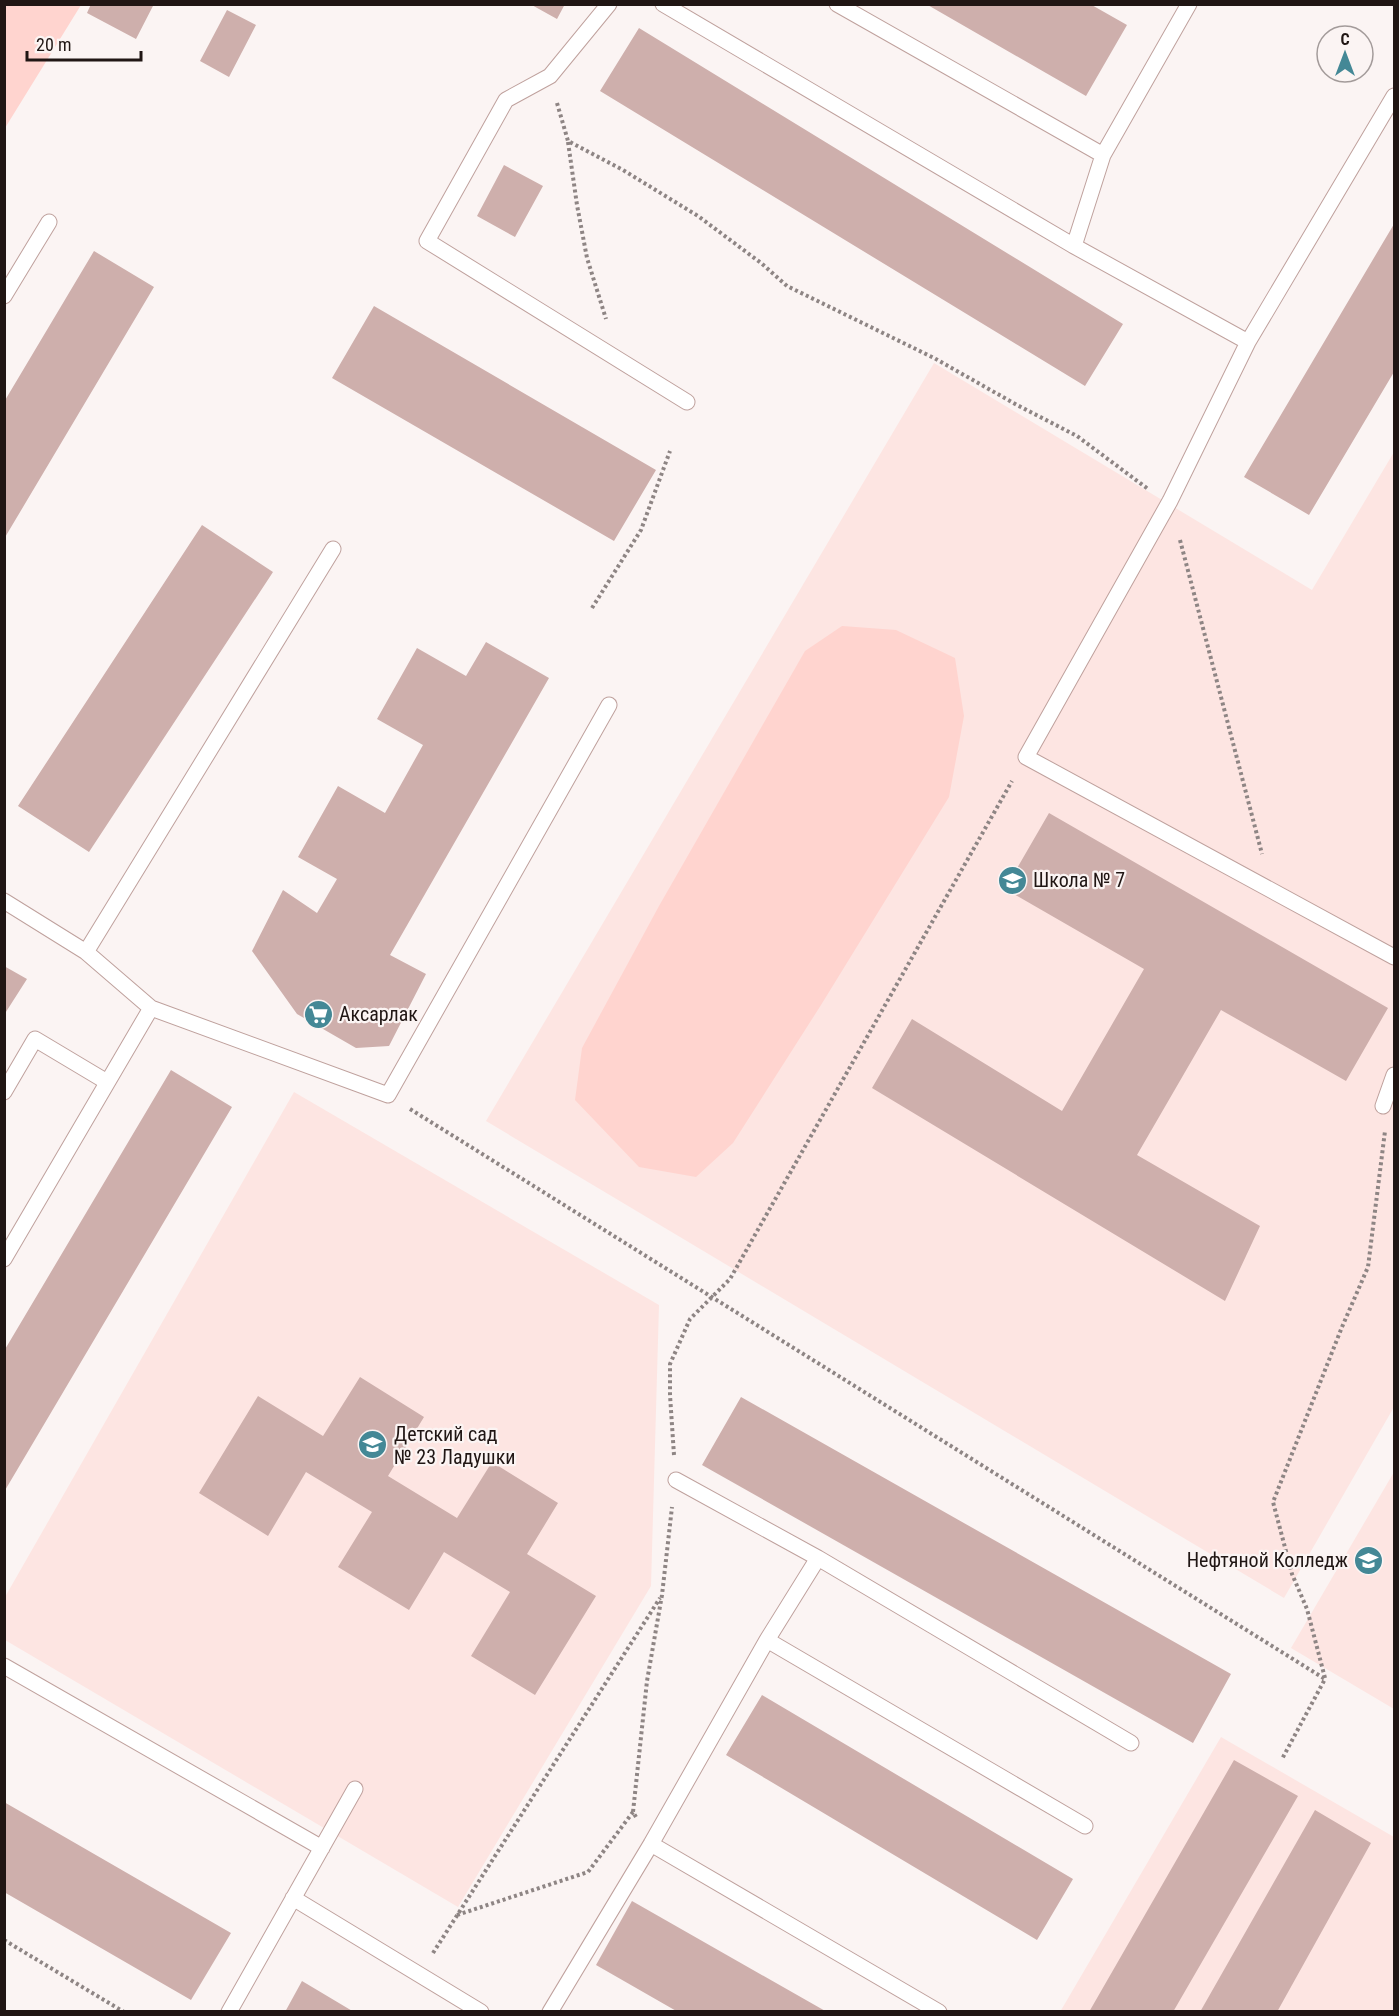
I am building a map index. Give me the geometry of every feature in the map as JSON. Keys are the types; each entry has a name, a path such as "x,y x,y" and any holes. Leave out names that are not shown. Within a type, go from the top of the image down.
{"lane":[{"path":"609,4 550,76 506,100 427,241 687,402"},
{"path":"663,4 1074,246 1248,342"},
{"path":"837,4 1103,154"},
{"path":"1074,246 1103,154 1189,4"},
{"path":"1395,96 1248,342 1170,501 1026,757 1395,957"},
{"path":"4,296 49,222"},
{"path":"86,952 333,549"},
{"path":"4,902 86,952 151,1008 388,1095 609,705"},
{"path":"4,1259 151,1008"},
{"path":"4,1092 35,1040 107,1082"},
{"path":"1383,1106 1395,1075"},
{"path":"676,1480 818,1558 1131,1743"},
{"path":"550,2012 651,1844 767,1640 818,1558"},
{"path":"767,1640 1085,1826"},
{"path":"4,1666 322,1848"},
{"path":"229,2012 355,1790"},
{"path":"651,1844 939,2012"},
{"path":"293,1898 481,2012"}],"path":[{"path":"550,76 568,141 587,258 604,312 614,356"},
{"path":"568,141 622,170 698,216 787,286 934,358 1077,436 1137,482 1170,501 1271,889"},
{"path":"592,608 640,530 670,451"},
{"path":"456,1916 588,1872 633,1812 647,1681 662,1595 676,1480 670,1364 690,1319 730,1279 1026,757"},
{"path":"388,1095 1325,1679"},
{"path":"1281,1759 1325,1679 1307,1609 1292,1574 1273,1502 1368,1267 1386,1135 1383,1106"},
{"path":"420,1975 662,1595"},
{"path":"633,1812 651,1844"},
{"path":"4,1940 124,2012"}],"shaded area":[{"path":"4,5 81,5 5,128"},
{"name":"Школа № 7","path":"934,363 1312,590 1394,452 1394,1407 1284,1598 486,1121"},
{"path":"842,626 896,630 955,658 964,716 949,797 733,1143 696,1177 639,1167 575,1100 582,1048 659,906 805,651"},
{"name":"Детский сад № 23 Ладушки","path":"294,1092 659,1305 651,1586 458,1907 5,1640 5,1597"},
{"name":"Нефтяной Колледж","path":"1394,1472 1394,1709 1291,1648"},
{"path":"1221,1737 1394,1837 1394,2011 1060,2012"}],"building":[{"path":"91,4 154,4 136,39 87,13"},
{"path":"530,4 565,4 557,19"},
{"path":"926,4 1090,4 1127,25 1086,96"},
{"path":"227,10 256,25 229,77 200,61"},
{"path":"639,28 1123,324 1085,386 600,91"},
{"path":"504,165 543,186 515,237 477,216"},
{"path":"1394,224 1394,372 1309,515 1244,477"},
{"path":"94,251 154,287 4,539 4,402"},
{"path":"374,306 656,470 614,541 332,378"},
{"path":"202,525 273,572 89,852 18,806"},
{"path":"486,642 549,678 390,955 426,974 389,1046 356,1048 297,1014 252,951 283,890 317,913 337,879 298,857 338,786 385,813 423,745 377,719 417,648 466,676"},
{"path":"1049,813 1388,1008 1346,1081 1221,1010 1137,1155 1260,1226 1225,1301 872,1088 912,1019 1062,1111 1144,969 1005,889"},
{"path":"4,966 27,979 4,1015"},
{"path":"171,1070 232,1107 4,1492 4,1351"},
{"path":"360,1377 424,1417 388,1476 457,1518 492,1462 558,1503 527,1554 596,1596 535,1695 471,1656 510,1592 444,1552 409,1610 338,1567 372,1512 306,1472 268,1536 199,1493 258,1396 323,1436"},
{"path":"741,1397 1231,1674 1193,1743 702,1465"},
{"path":"762,1695 1073,1879 1037,1940 726,1755"},
{"path":"1234,1760 1298,1796 1173,2012 1089,2012"},
{"path":"4,1802 231,1933 191,2000 4,1892"},
{"path":"1315,1810 1371,1843 1277,2012 1200,2012"},
{"path":"632,1901 827,2012 678,2012 596,1965"},
{"path":"302,1981 354,2012 285,2012"}],"place":[{"name":"Школа № 7","path":"1012,880"},
{"name":"Аксарлак","path":"318,1014"},
{"name":"Детский сад № 23 Ладушки","path":"373,1445"},
{"name":"Нефтяной Колледж","path":"1369,1560"}]}
